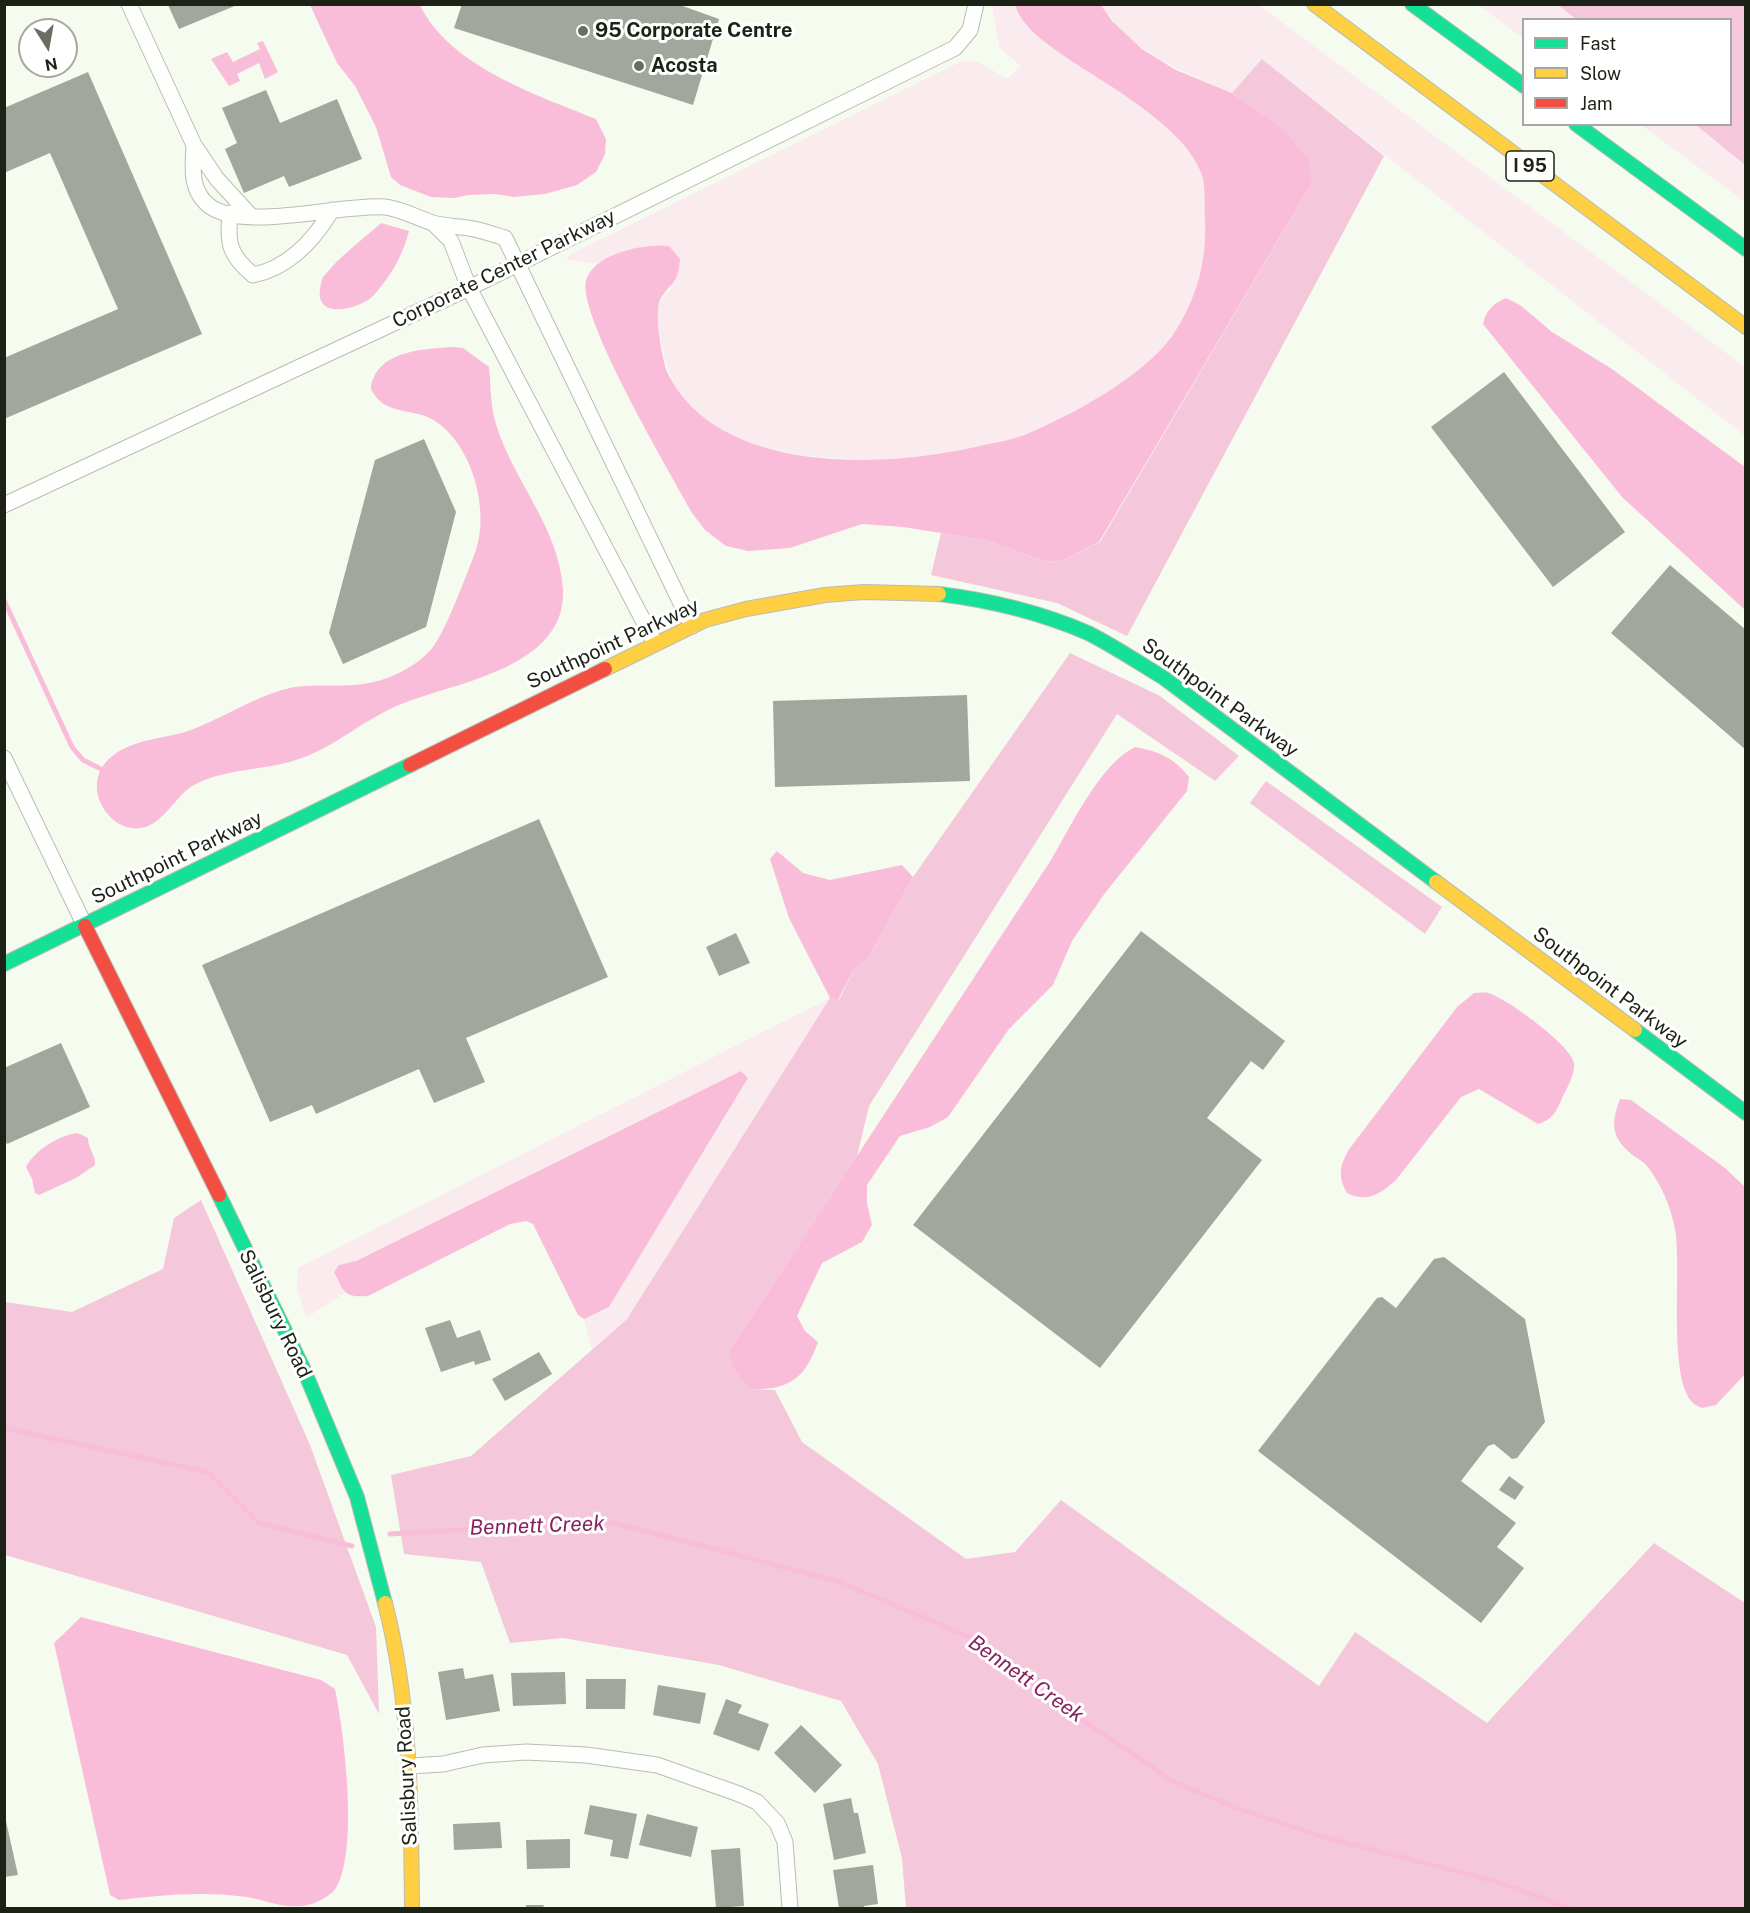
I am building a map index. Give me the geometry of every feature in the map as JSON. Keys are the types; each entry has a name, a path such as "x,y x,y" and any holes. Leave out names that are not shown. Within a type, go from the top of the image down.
{"main road":[{"name":"I 95","path":"1314,4 1746,327"},
{"path":"1412,4 1522,85"},
{"path":"1579,126 1746,249"},
{"name":"Southpoint Parkway","path":"4,964 692,626 731,613 803,596 902,590 969,598 1087,633 1164,678 1746,1113"},
{"name":"Salisbury Road","path":"85,926 254,1264 303,1370 357,1497 390,1624 404,1700 410,1766 412,1908"}],"street":[{"path":"129,4 195,145 226,189 251,216"},
{"name":"Corporate Center Parkway","path":"4,505 469,288 955,48 970,30 976,4"},
{"path":"195,145 192,171 197,189 204,202 211,207 230,213 267,219 332,210 385,207 406,212 434,224 474,229 505,238 692,626"},
{"path":"204,202 226,189"},
{"path":"230,213 229,240 235,260 253,275 272,271 317,235 332,210"},
{"path":"434,224 451,241 469,288 654,643"},
{"name":"Salisbury Road","path":"4,758 85,926"},
{"path":"410,1766 443,1764 483,1755 526,1752 586,1755 657,1765 757,1803 771,1815 785,1842 790,1908"}],"shaded area":[{"path":"310,5 420,5 433,26 451,45 473,62 522,88 596,119 606,139 605,154 596,172 577,185 545,194 514,197 495,194 454,198 431,197 400,185 391,177 376,127 355,86 337,63"},
{"path":"992,5 1015,5 1029,29 1059,53 1146,111 1184,145 1197,162 1203,179 1206,200 1206,241 1192,300 1172,336 1144,366 1104,394 1061,418 1019,437 945,454 873,459 840,459 805,455 740,440 713,427 686,402 676,387 666,364 657,313 661,301 673,287 630,248 598,264 565,259 575,252 964,60 979,62 1007,79 1021,66 999,47"},
{"path":"1015,5 1101,5 1112,21 1142,49 1176,70 1232,93 1281,127 1308,160 1312,183 1099,542 1064,560 1047,562 985,540 903,527 862,524 790,548 748,551 726,546 705,530 692,513 628,396 596,327 587,299 586,281 591,271 609,257 634,248 659,245 669,246 680,259 676,278 659,304 659,335 668,374 692,407 724,431 763,447 806,456 850,460 895,459 937,454 1018,437 1042,427 1104,394 1143,366 1172,336 1188,309 1202,266 1205,236 1204,186 1202,175 1193,157 1179,140 1142,108 1042,40 1023,21"},
{"path":"1101,5 1259,5 1745,367 1745,436 1263,60 1232,93 1176,68 1144,49 1115,23"},
{"path":"1478,5 1558,5 1575,18 1522,18 1522,37"},
{"path":"1558,5 1745,5 1745,165 1697,126 1732,126 1732,18 1575,18"},
{"path":"263,41 278,72 265,79 259,63 237,74 240,81 229,86 211,59 227,52 233,62 260,49 257,43"},
{"path":"1262,59 1384,156 1127,636 1057,603 931,575 941,533 985,540 1047,562 1064,560 1100,542 1312,183 1281,127 1232,93"},
{"path":"1642,126 1697,126 1745,165 1745,202"},
{"path":"381,223 409,231 400,257 386,280 368,300 350,308 331,309 324,305 320,299 323,277"},
{"path":"1506,298 1520,305 1552,332 1612,369 1745,467 1745,610 1622,497 1483,324 1491,308"},
{"path":"463,348 489,367 496,424 513,465 545,525 560,566 563,589 560,615 547,637 529,654 505,667 390,709 310,755 283,764 206,779 185,792 159,819 144,827 130,828 116,822 106,811 99,798 97,782 102,767 123,749 140,742 185,732 282,690 302,686 353,685 382,680 402,672 433,647 450,614 476,550 481,513 478,493 473,473 454,438 440,425 425,416 397,410 384,404 371,390 371,386 378,369 396,357 418,350"},
{"path":"1070,653 1160,696 1239,756 1215,781 1117,714 869,1106 857,1156 729,1351 751,1389 775,1390 802,1442 966,1559 1015,1552 1061,1500 1319,1686 1355,1632 1487,1723 1654,1543 1745,1603 1745,1908 906,1908 902,1858 878,1764 841,1701 719,1665 563,1638 510,1643 481,1562 404,1554 391,1475 471,1456 627,1319 830,998 839,1000 854,969 867,960 913,877"},
{"path":"1135,747 1159,753 1178,765 1189,777 1187,791 1105,893 1072,941 1053,985 1009,1029 948,1117 930,1127 900,1136 867,1185 867,1203 872,1225 862,1242 822,1263 797,1316 805,1331 818,1342 807,1365 794,1380 785,1384 764,1389 751,1389 734,1369 729,1351 1051,860 1087,797 1110,767 1122,755"},
{"path":"1266,781 1442,907 1425,934 1250,803"},
{"path":"777,851 803,873 830,880 902,865 913,877 867,960 854,969 838,1000 830,998 789,918 770,859"},
{"path":"1474,993 1488,993 1508,1003 1537,1023 1570,1055 1574,1063 1573,1072 1556,1111 1547,1120 1538,1124 1479,1089 1461,1097 1390,1185 1379,1193 1367,1197 1347,1193 1342,1181 1341,1170 1350,1148 1457,1007"},
{"path":"830,998 627,1319 592,1349 584,1319 609,1307 748,1078 741,1071 356,1261 339,1265 334,1272 345,1293 306,1318 297,1288 298,1268"},
{"path":"741,1071 748,1078 609,1307 584,1319 578,1315 533,1224 526,1221 510,1224 368,1296 349,1295 340,1284 334,1272 339,1265 356,1261"},
{"path":"1620,1099 1631,1100 1725,1168 1745,1187 1745,1374 1716,1405 1702,1408 1696,1405 1691,1401 1684,1387 1678,1344 1675,1229 1668,1204 1657,1180 1645,1164 1631,1154 1618,1140 1614,1121"},
{"path":"78,1133 88,1138 95,1165 76,1178 39,1195 35,1193 26,1167 30,1161 48,1144"},
{"path":"201,1200 310,1445 376,1627 379,1714 347,1655 5,1555 5,1302 72,1312 163,1269 174,1218"},
{"path":"81,1617 321,1680 335,1689 348,1791 348,1820 343,1871 333,1891 325,1898 305,1906 280,1905 247,1897 215,1894 183,1894 119,1900 110,1895 54,1643"}],"building":[{"name":"Acosta","path":"462,4 677,4 719,19 693,105 454,28"},
{"path":"168,5 237,5 179,29"},
{"path":"88,72 202,334 4,419 4,358 118,309 50,153 4,173 4,108"},
{"path":"266,90 280,123 337,99 362,159 289,187 284,176 244,193 225,149 237,143 222,108"},
{"path":"1504,372 1625,532 1553,587 1431,427"},
{"path":"424,439 456,512 426,627 343,664 329,633 375,460"},
{"path":"1670,565 1746,630 1746,750 1611,633"},
{"path":"967,695 970,781 775,787 773,701"},
{"path":"539,819 608,977 466,1038 485,1082 434,1103 419,1069 316,1114 312,1105 270,1122 202,965"},
{"path":"1141,931 1285,1041 1263,1070 1251,1061 1207,1118 1262,1160 1100,1368 913,1225"},
{"path":"736,933 750,963 719,976 706,947"},
{"path":"61,1043 90,1107 7,1144 4,1138 4,1068"},
{"path":"1444,1257 1525,1319 1545,1422 1517,1458 1512,1459 1494,1444 1488,1446 1461,1481 1516,1523 1497,1547 1524,1568 1481,1623 1258,1451 1377,1298 1382,1297 1396,1308 1434,1259"},
{"path":"450,1320 457,1338 480,1330 491,1360 475,1365 474,1361 441,1372 425,1328"},
{"path":"539,1352 552,1374 505,1401 492,1379"},
{"path":"1509,1476 1524,1487 1515,1500 1499,1490"},
{"path":"463,1668 465,1679 493,1674 500,1711 446,1720 438,1672"},
{"path":"565,1672 566,1704 513,1706 511,1673"},
{"path":"586,1679 626,1679 625,1709 586,1709"},
{"path":"658,1685 706,1693 700,1724 653,1715"},
{"path":"726,1699 742,1705 738,1713 769,1724 759,1751 713,1734"},
{"path":"801,1725 842,1765 815,1793 774,1753"},
{"path":"851,1798 854,1813 858,1813 866,1853 834,1860 823,1804"},
{"path":"590,1805 637,1814 628,1859 610,1856 613,1840 584,1834"},
{"path":"4,1812 18,1875 4,1877"},
{"path":"647,1814 698,1827 691,1857 639,1845"},
{"path":"500,1822 502,1848 454,1850 453,1824"},
{"path":"570,1839 570,1868 527,1869 526,1840"},
{"path":"740,1848 744,1906 716,1908 711,1850"},
{"path":"873,1865 878,1904 864,1906 864,1908 839,1908 833,1870"},
{"path":"526,1905 544,1905 543,1908 526,1908"}],"waterway":[{"path":"4,600 72,747 83,760 101,769"},
{"name":"Bennett Creek","path":"4,1428 208,1472 259,1523 352,1546"},
{"name":"Bennett Creek","path":"390,1534 606,1521 837,1581 981,1642 1068,1710 1172,1781 1234,1807 1326,1838 1495,1881 1569,1908"}],"traffic: fast":[{"path":"1412,4 1522,85"},
{"path":"1579,126 1746,249"},
{"path":"939,594 1034,613 1088,633 1107,643 1164,678 1436,882"},
{"path":"4,964 410,765"},
{"path":"1635,1030 1746,1113"},
{"path":"219,1195 304,1370 357,1497 385,1603"}],"traffic: slow":[{"path":"1314,4 1746,327"},
{"path":"605,669 705,620 746,609 825,595 864,592 939,594"},
{"path":"1436,882 1635,1030"},
{"path":"385,1603 394,1641 405,1717 410,1793 412,1908"}],"traffic: jam":[{"path":"410,765 605,669"},
{"path":"85,926 219,1195"}],"place":[{"name":"95 Corporate Centre","path":"583,31"},
{"name":"Acosta","path":"639,66"}]}
